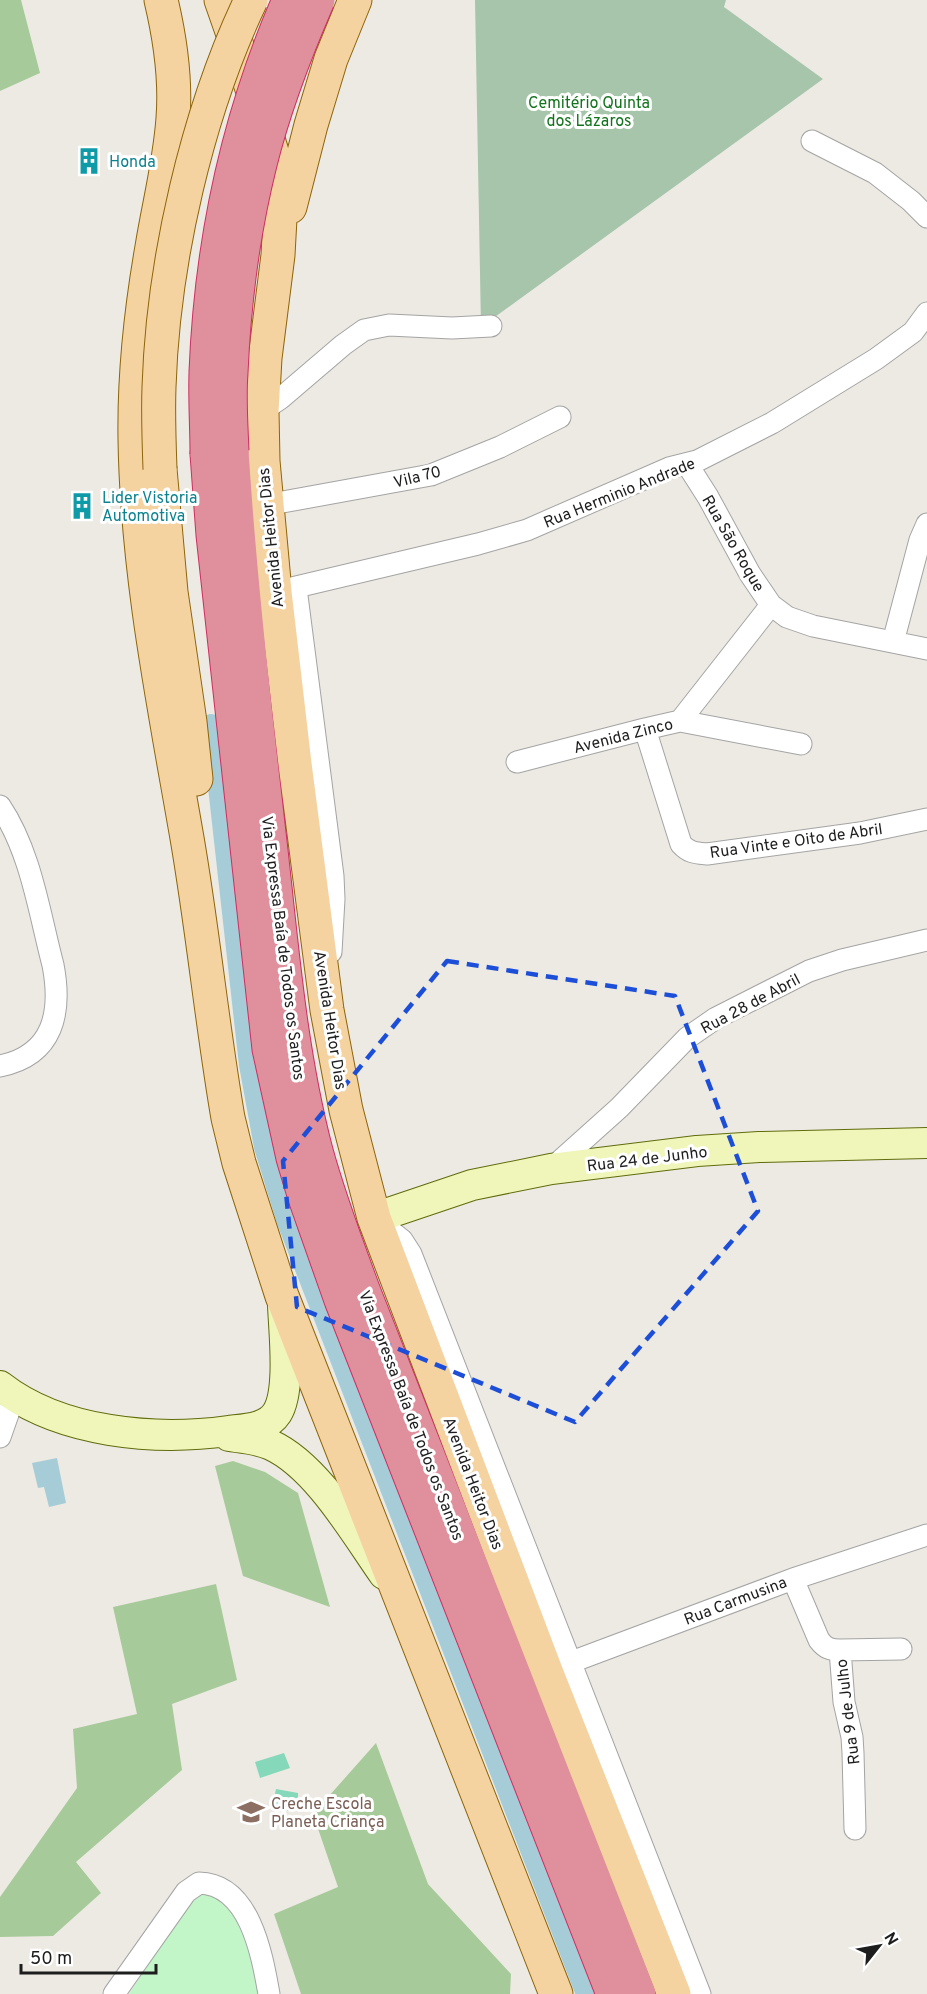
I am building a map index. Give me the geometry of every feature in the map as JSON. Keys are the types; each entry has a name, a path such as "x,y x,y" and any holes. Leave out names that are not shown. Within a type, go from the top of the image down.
{"highway":[{"name":"Via Expressa Baía de Todos os Santos","path":"290,0 275,33 249,105 225,207 209,319 206,374 237,532 294,1047 327,1190 364,1292 639,1994"},
{"name":"Via Expressa Baía de Todos os Santos","path":"318,0 274,112 250,211 234,321 231,375 220,452 215,546 269,1049 293,1158 341,1300 613,1994"}],"main road":[{"path":"161,0 168,30 173,82 173,116 168,162 152,247 138,361 135,436 137,494 151,634 187,841 228,1118 239,1163 282,1296 556,1994"},
{"path":"208,978 207,898 203,843 190,722 171,592 159,469 159,387 163,325 182,207 210,104 229,0"},
{"name":"Avenida Heitor Dias","path":"229,0 280,178 278,255 265,358 262,411 266,505 286,590 327,1010 346,1110 374,1218 558,1667 674,1994"},
{"path":"278,255 311,125 331,59 355,0"},
{"path":"168,162 183,137 201,120 217,112 234,110 263,122"}],"street":[{"path":"812,141 875,173 927,217"},
{"name":"Rua Herminio Andrade","path":"286,590 527,530 669,468 697,461 772,423 876,359 913,332 927,313"},
{"path":"262,411 364,330 388,325 452,328 491,326"},
{"name":"Vila 70","path":"266,505 431,475 500,447 560,417"},
{"name":"Rua São Roque","path":"687,464 708,496 750,574 771,605 787,617 813,626 927,649"},
{"path":"893,642 920,540 927,524"},
{"path":"680,721 771,605"},
{"name":"Avenida Zinco","path":"517,762 680,721 801,744"},
{"name":"Rua Vinte e Oito de Abril","path":"645,729 681,844 694,853 707,854 860,833 927,819"},
{"path":"0,806 24,854 57,983 54,1020 48,1034 39,1047 25,1057 0,1066"},
{"name":"Rua 28 de Abril","path":"550,1169 619,1108 687,1038 716,1018 809,971 842,960 927,940"},
{"name":"Rua 24 de Junho","path":"374,1218 472,1185 550,1169 697,1151 759,1147 927,1143"},
{"path":"0,1437 7,1392 35,1409 88,1425 120,1431 166,1435 212,1433 261,1425 270,1421 282,1405 285,1390 282,1296"},
{"path":"212,1433 251,1438 269,1443 300,1464 338,1509 399,1594"},
{"name":"Rua Carmusina","path":"558,1667 793,1579 927,1535"},
{"name":"Rua 9 de Julho","path":"793,1579 819,1640 831,1650 840,1650 844,1702 852,1737 855,1829"},
{"path":"840,1650 902,1649"},
{"path":"558,1667 700,1994"},
{"path":"114,1994 186,1892 199,1883 215,1886 226,1893 248,1917 260,1950 269,1994"}],"highlighted area":[{"path":"447,961 675,996 758,1211 575,1422 297,1307 283,1161"}],"green space":[{"path":"0,0 21,0 40,73 0,91"},
{"name":"Cemitério Quinta dos Lázaros","path":"475,0 726,0 724,7 823,79 481,327"},
{"path":"233,1461 265,1472 298,1493 330,1607 243,1576 215,1466"},
{"path":"216,1584 237,1680 172,1704 182,1770 76,1862 101,1893 53,1936 0,1937 0,1897 77,1788 73,1729 137,1714 113,1607"},
{"path":"376,1743 428,1884 511,1974 510,1994 301,1994 274,1914 338,1887 313,1814"},
{"path":"284,1753 290,1768 260,1778 255,1762"},
{"path":"276,1789 298,1793 298,1800 289,1811 272,1808"},
{"path":"202,1893 216,1896 226,1904 241,1926 251,1954 260,1994 129,1994 189,1902"}],"water":[{"path":"57,1458 66,1503 49,1507 44,1487 38,1488 32,1463"}],"waterway":[{"path":"211,724 249,1065 264,1147 287,1222 586,1994"}],"place":[{"name":"Honda","path":"89,161"},
{"name":"Lider Vistoria Automotiva","path":"82,506"},
{"name":"Creche Escola Planeta Criança","path":"251,1812"}]}
